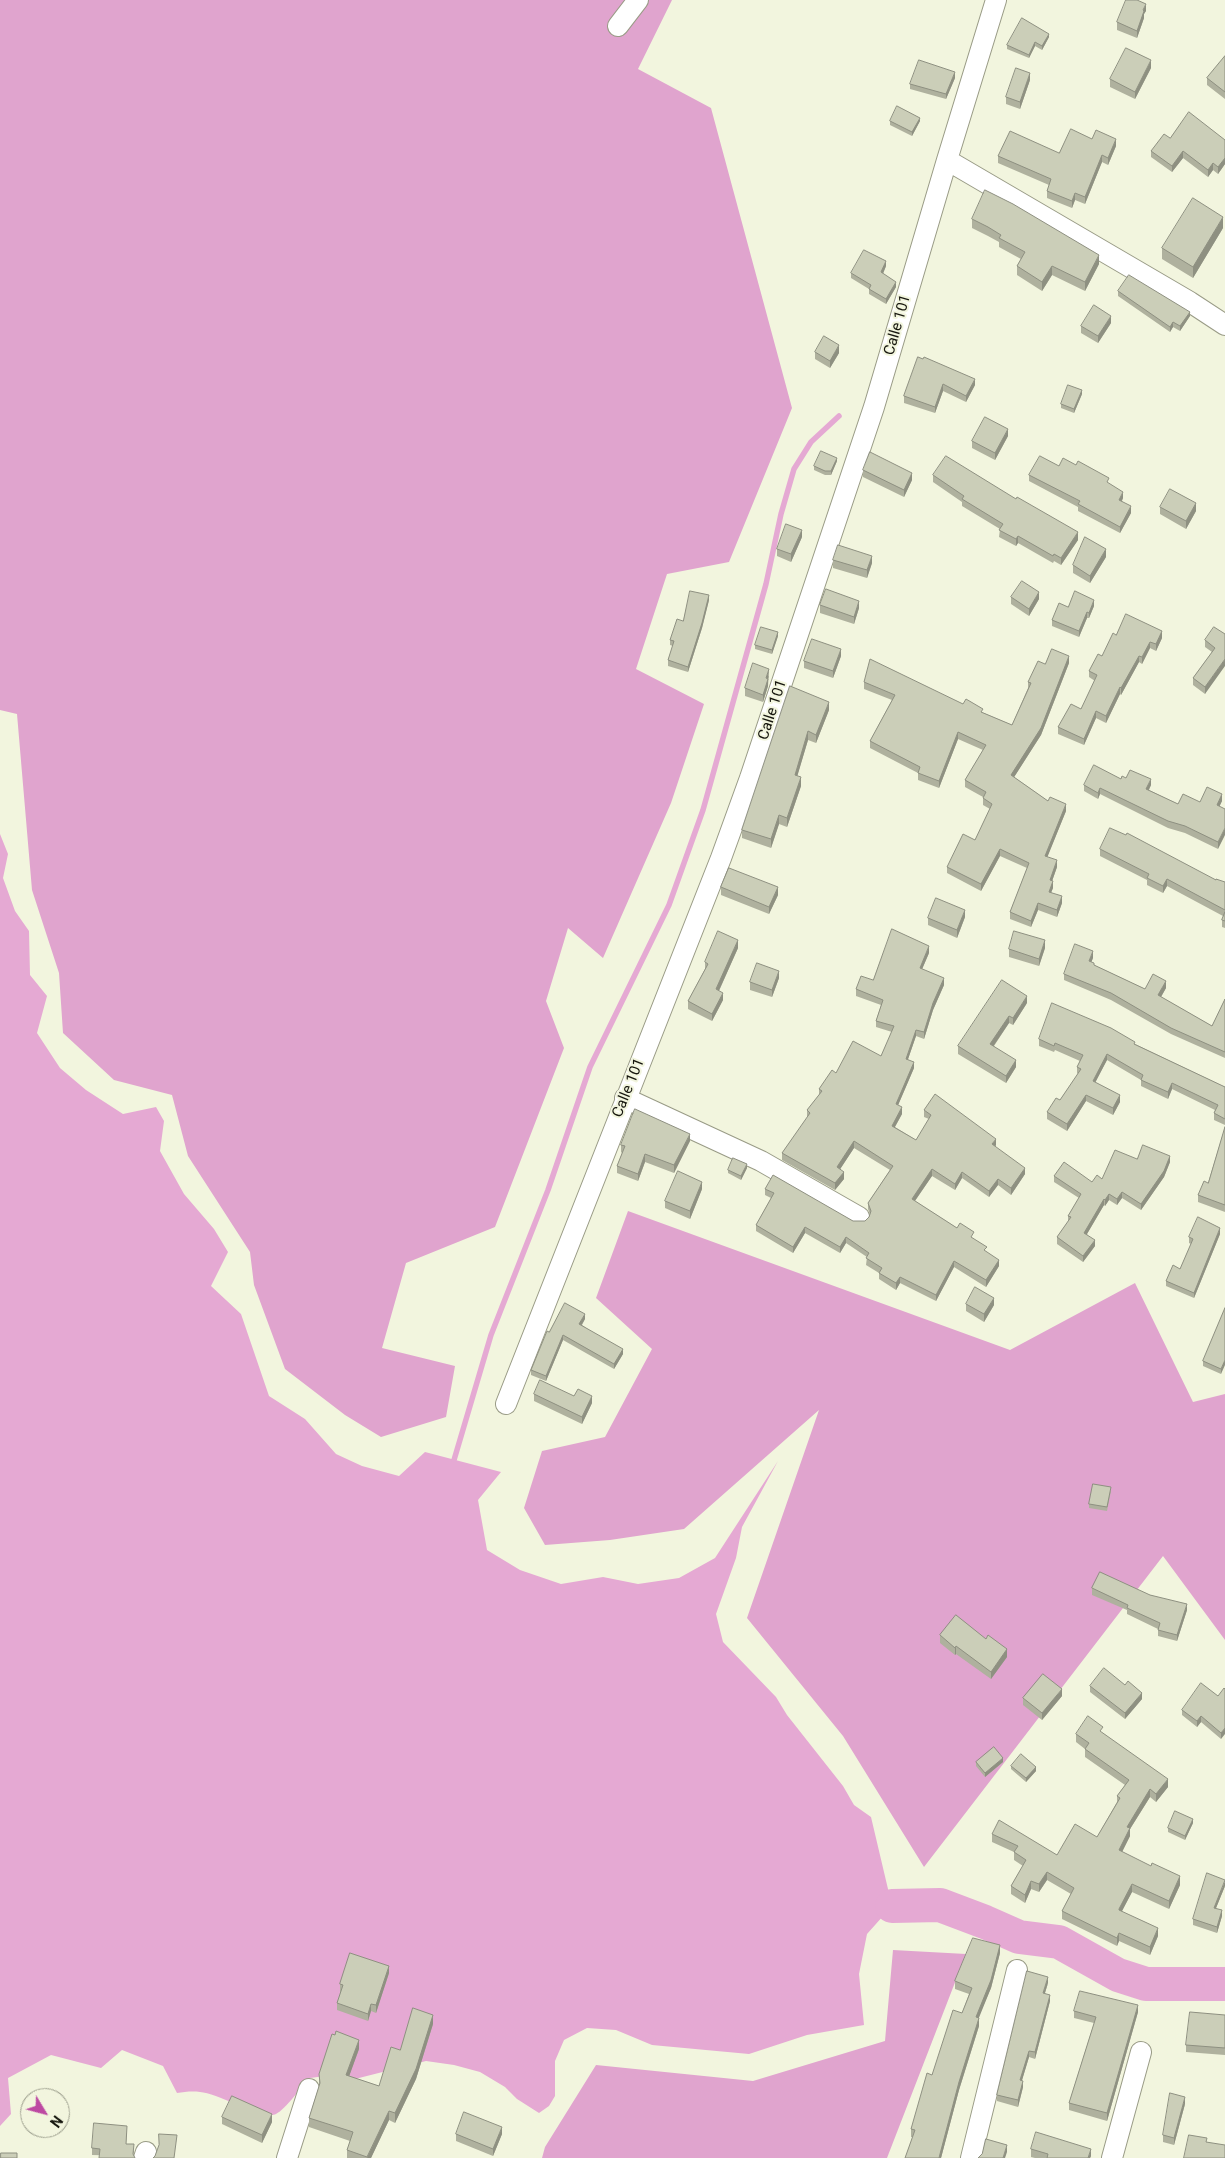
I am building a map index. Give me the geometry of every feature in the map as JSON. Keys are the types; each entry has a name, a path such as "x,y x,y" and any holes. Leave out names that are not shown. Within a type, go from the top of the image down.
{"street":[{"path":"618,26 638,0"},
{"name":"Calle 101","path":"506,1404 721,858 750,778 874,406 946,160 996,0"},
{"path":"946,160 1190,302 1225,325"},
{"path":"625,1098 761,1161 859,1217"},
{"path":"971,2158 1017,1970"},
{"path":"1115,2157 1141,2052"},
{"path":"287,2158 309,2089"}],"shaded area":[{"path":"0,0 672,0 638,69 711,108 792,408 729,562 667,574 636,669 704,704 671,803 603,958 568,928 546,1001 564,1048 495,1227 406,1263 382,1348 455,1366 446,1417 381,1437 345,1415 285,1369 254,1285 250,1252 188,1156 172,1095 114,1080 63,1033 59,973 32,890 17,714 0,710"},
{"path":"0,834 8,854 3,878 15,911 29,931 30,975 47,996 37,1033 60,1068 86,1090 123,1114 156,1107 164,1121 160,1151 184,1194 214,1229 228,1252 211,1286 241,1314 269,1396 305,1419 336,1454 362,1466 399,1476 425,1452 501,1472 478,1500 487,1550 520,1570 561,1584 603,1577 638,1584 679,1578 715,1558 778,1461 742,1527 736,1558 716,1614 723,1642 776,1697 787,1715 843,1786 854,1805 871,1817 892,1906 867,1934 859,1974 864,2025 807,2035 749,2054 652,2045 616,2030 587,2028 564,2040 555,2061 555,2096 549,2106 539,2113 517,2099 505,2087 480,2072 454,2065 426,2061 355,2079 333,2075 310,2078 284,2108 276,2114 270,2115 261,2114 200,2092 177,2093 163,2066 122,2050 101,2068 51,2055 8,2078 11,2114 0,2126"},
{"path":"628,1211 1010,1350 1135,1283 1193,1402 1225,1394 1225,1640 1163,1556 924,1867 843,1736 747,1618 819,1410 684,1529 610,1540 545,1545 524,1508 542,1451 605,1437 652,1349 596,1298"},
{"path":"893,1950 966,1954 887,2158 542,2158 545,2147 596,2065 753,2081 885,2041"}],"building":[{"path":"1126,0 1137,0 1146,4 1137,31 1117,22"},
{"path":"1022,18 1049,34 1042,46 1035,42 1029,55 1007,45"},
{"path":"1126,48 1151,60 1135,92 1110,79"},
{"path":"1225,56 1225,92 1207,78"},
{"path":"919,60 955,72 946,94 910,84"},
{"path":"1016,68 1030,73 1020,102 1006,97"},
{"path":"897,106 920,118 912,132 890,121"},
{"path":"1189,112 1225,140 1225,158 1218,167 1213,163 1208,170 1183,151 1172,166 1151,151 1164,134 1170,138"},
{"path":"1071,129 1092,139 1096,130 1116,139 1108,158 1102,155 1085,197 1075,193 1072,201 1047,191 1051,179 998,156 1010,131 1059,153"},
{"path":"985,190 1013,204 1099,255 1085,282 1052,266 1042,282 1017,266 1025,252 999,238 1001,235 972,219"},
{"path":"1193,198 1223,217 1193,267 1162,248"},
{"path":"864,250 886,261 881,272 896,282 886,299 869,289 871,285 851,273"},
{"path":"1129,275 1190,312 1180,326 1173,322 1170,327 1118,291"},
{"path":"1094,305 1111,316 1098,336 1081,326"},
{"path":"824,336 839,345 830,361 815,352"},
{"path":"918,357 923,359 924,357 975,379 966,396 943,384 935,407 904,396"},
{"path":"1068,385 1082,390 1074,409 1061,404"},
{"path":"985,417 1008,429 995,453 972,441"},
{"path":"821,451 837,458 831,471 825,471 814,466"},
{"path":"870,452 912,473 904,490 863,470"},
{"path":"946,456 1016,499 1017,497 1078,532 1061,558 1054,554 1053,556 1018,536 1016,539 999,530 1003,524 962,499 964,496 933,475"},
{"path":"1040,456 1059,466 1063,458 1076,465 1078,461 1109,478 1107,482 1123,492 1119,500 1131,506 1120,527 1078,504 1080,501 1029,475"},
{"path":"1170,489 1196,503 1186,521 1160,507"},
{"path":"786,524 802,530 791,554 777,549"},
{"path":"1085,537 1106,549 1090,576 1073,565"},
{"path":"838,545 872,556 867,570 833,560"},
{"path":"1022,581 1039,592 1029,609 1011,597"},
{"path":"826,589 859,601 854,617 820,605"},
{"path":"690,591 709,595 688,667 668,660 674,641 670,640 677,619 683,621"},
{"path":"1075,591 1094,600 1079,631 1052,620 1059,603 1068,607"},
{"path":"1126,614 1162,631 1156,644 1150,642 1142,657 1139,656 1120,687 1106,716 1096,711 1084,739 1058,727 1071,704 1081,709 1097,675 1089,671 1098,654 1102,656 1113,633 1116,635"},
{"path":"761,627 778,632 772,650 755,645"},
{"path":"1214,627 1225,634 1225,659 1205,687 1193,678 1215,648 1205,640"},
{"path":"812,639 841,649 833,671 804,661"},
{"path":"1052,649 1069,656 1041,728 1011,775 1048,801 1050,797 1066,804 1045,856 1057,860 1050,880 1053,881 1049,892 1062,896 1057,910 1038,903 1031,921 1010,912 1029,863 1000,849 981,884 947,867 963,834 975,840 992,804 983,798 986,792 965,780 986,745 958,732 939,781 918,773 920,767 870,741 895,695 864,682 870,659 963,704 966,699 983,709 981,712 1012,725 1031,683 1028,682 1038,661 1045,664"},
{"path":"753,663 769,669 763,695 745,688"},
{"path":"790,686 829,702 816,735 808,731 795,775 801,777 787,818 779,815 771,839 742,830"},
{"path":"1094,765 1121,779 1122,776 1126,778 1130,770 1151,779 1146,789 1178,804 1183,794 1200,802 1207,787 1222,794 1217,805 1225,809 1225,828 1218,842 1185,826 1168,821 1100,788 1098,793 1084,785"},
{"path":"1110,828 1126,835 1127,833 1216,880 1225,882 1225,910 1167,879 1163,886 1147,878 1149,874 1100,849"},
{"path":"729,868 778,887 769,907 721,887"},
{"path":"936,898 965,910 957,930 928,918"},
{"path":"892,929 929,946 920,968 944,978 933,1003 924,1032 916,1030 906,1059 914,1062 896,1104 902,1107 892,1126 916,1140 931,1115 924,1110 935,1094 996,1139 992,1144 1025,1168 1011,1188 998,1179 989,1191 962,1172 955,1184 932,1169 912,1199 957,1228 960,1223 974,1232 971,1237 987,1247 984,1250 999,1260 986,1280 954,1261 936,1295 900,1277 896,1283 879,1273 882,1268 866,1258 869,1253 846,1237 840,1247 805,1227 793,1247 756,1225 774,1193 765,1189 773,1175 853,1221 865,1221 871,1211 868,1203 893,1166 854,1141 837,1167 844,1172 835,1183 782,1153 810,1113 807,1110 822,1091 819,1089 832,1070 836,1073 853,1041 881,1056 894,1026 876,1021 883,1000 856,989 861,976 873,980"},
{"path":"718,931 738,940 716,989 723,993 712,1014 688,1001 708,964 705,962"},
{"path":"1014,931 1045,940 1039,959 1009,949"},
{"path":"1075,944 1093,951 1089,961 1094,963 1094,965 1145,989 1153,974 1166,981 1158,995 1212,1026 1225,999 1225,1052 1171,1028 1111,993 1064,974"},
{"path":"757,963 779,971 772,990 750,982"},
{"path":"1002,980 1027,996 1013,1018 1009,1016 990,1044 1016,1060 1006,1076 958,1046"},
{"path":"1052,1003 1111,1028 1135,1042 1134,1044 1225,1087 1225,1119 1214,1113 1218,1105 1172,1083 1168,1092 1141,1080 1143,1075 1107,1054 1093,1081 1120,1095 1113,1108 1086,1095 1067,1124 1047,1112 1056,1098 1060,1100 1081,1069 1077,1067 1083,1055 1055,1043 1054,1046 1039,1039"},
{"path":"635,1109 690,1134 674,1165 645,1154 638,1174 617,1166 625,1146 621,1145"},
{"path":"1225,1127 1225,1205 1198,1195 1204,1181 1208,1183"},
{"path":"1143,1145 1170,1156 1164,1171 1141,1204 1122,1192 1117,1199 1109,1194 1104,1199 1084,1233 1095,1240 1083,1256 1057,1237 1071,1217 1068,1216 1081,1194 1054,1176 1064,1162 1092,1182 1097,1175 1102,1179 1115,1150 1137,1159"},
{"path":"733,1158 747,1164 741,1176 728,1170"},
{"path":"678,1171 702,1182 690,1211 665,1201"},
{"path":"1198,1217 1220,1228 1194,1293 1166,1281 1173,1265 1180,1269 1193,1239 1189,1237"},
{"path":"975,1287 994,1298 984,1314 966,1304"},
{"path":"565,1303 585,1314 579,1324 623,1349 614,1364 563,1335 546,1376 531,1370 547,1331 549,1332"},
{"path":"1225,1308 1225,1360 1221,1369 1203,1361"},
{"path":"540,1380 574,1396 578,1389 592,1396 582,1417 534,1394"},
{"path":"1093,1484 1111,1487 1107,1507 1089,1504"},
{"path":"1100,1572 1150,1595 1187,1604 1177,1635 1158,1630 1160,1623 1127,1608 1128,1605 1092,1588"},
{"path":"956,1615 986,1639 988,1635 1007,1649 991,1672 956,1646 955,1648 940,1635"},
{"path":"1104,1668 1125,1685 1128,1681 1142,1693 1125,1713 1090,1686"},
{"path":"1043,1674 1062,1689 1042,1713 1023,1698"},
{"path":"1201,1683 1218,1696 1225,1689 1225,1728 1221,1733 1201,1716 1197,1721 1182,1710"},
{"path":"1088,1716 1103,1727 1100,1731 1168,1779 1156,1794 1150,1789 1127,1827 1130,1828 1119,1850 1151,1866 1152,1863 1180,1876 1169,1901 1132,1884 1119,1909 1158,1928 1150,1947 1119,1933 1117,1938 1062,1911 1074,1888 1047,1872 1039,1884 1031,1881 1025,1895 1011,1886 1026,1860 1014,1852 1018,1846 992,1834 999,1820 1057,1855 1075,1824 1097,1837 1120,1798 1117,1796 1129,1780 1085,1749 1089,1743 1076,1734"},
{"path":"994,1747 1003,1758 985,1773 976,1762"},
{"path":"1021,1754 1036,1767 1026,1778 1011,1766"},
{"path":"1175,1811 1193,1819 1185,1836 1168,1828"},
{"path":"1207,1873 1225,1880 1214,1908 1222,1910 1217,1927 1193,1919"},
{"path":"973,1938 1000,1945 991,1980 976,2017 979,2018 959,2082 939,2158 905,2158 915,2130 911,2129 927,2073 932,2075 953,2010 962,2013 972,1988 955,1981"},
{"path":"350,1953 389,1966 376,2005 371,2004 368,2014 337,2003 343,1985 340,1984"},
{"path":"1027,1971 1048,1977 1043,1993 1050,1995 1035,2052 1029,2051 1020,2080 1023,2081 1018,2100 997,2095"},
{"path":"1080,1991 1138,2005 1107,2113 1069,2103 1096,2017 1074,2011"},
{"path":"413,2008 433,2015 416,2069 395,2113 389,2111 367,2157 347,2150 353,2132 309,2118 320,2083 319,2074 332,2034 335,2035 336,2031 359,2040 346,2075 379,2086 391,2047 400,2050"},
{"path":"1190,2012 1225,2015 1225,2048 1186,2045"},
{"path":"1170,2093 1185,2097 1174,2138 1163,2135"},
{"path":"232,2096 272,2114 262,2135 222,2117"},
{"path":"464,2112 502,2127 493,2149 456,2134"},
{"path":"94,2123 127,2126 126,2144 134,2144 133,2154 135,2158 99,2158 100,2149 92,2148"},
{"path":"1036,2132 1091,2149 1088,2158 1047,2158 1048,2154 1031,2149"},
{"path":"159,2134 177,2135 174,2158 153,2158 159,2145"},
{"path":"1189,2135 1207,2138 1206,2142 1225,2145 1225,2158 1184,2158"},
{"path":"986,2139 1007,2145 1003,2158 978,2158 982,2154"},
{"path":"1,2153 17,2153 17,2158 1,2158"}],"waterway":[{"path":"454,1460 491,1335 548,1190 590,1067 669,905 703,810 766,584 781,514 794,469 811,442 839,416"},
{"path":"892,1906 940,1905 1019,1937 1059,1942 1118,1975 1146,1984 1225,1984"}]}
